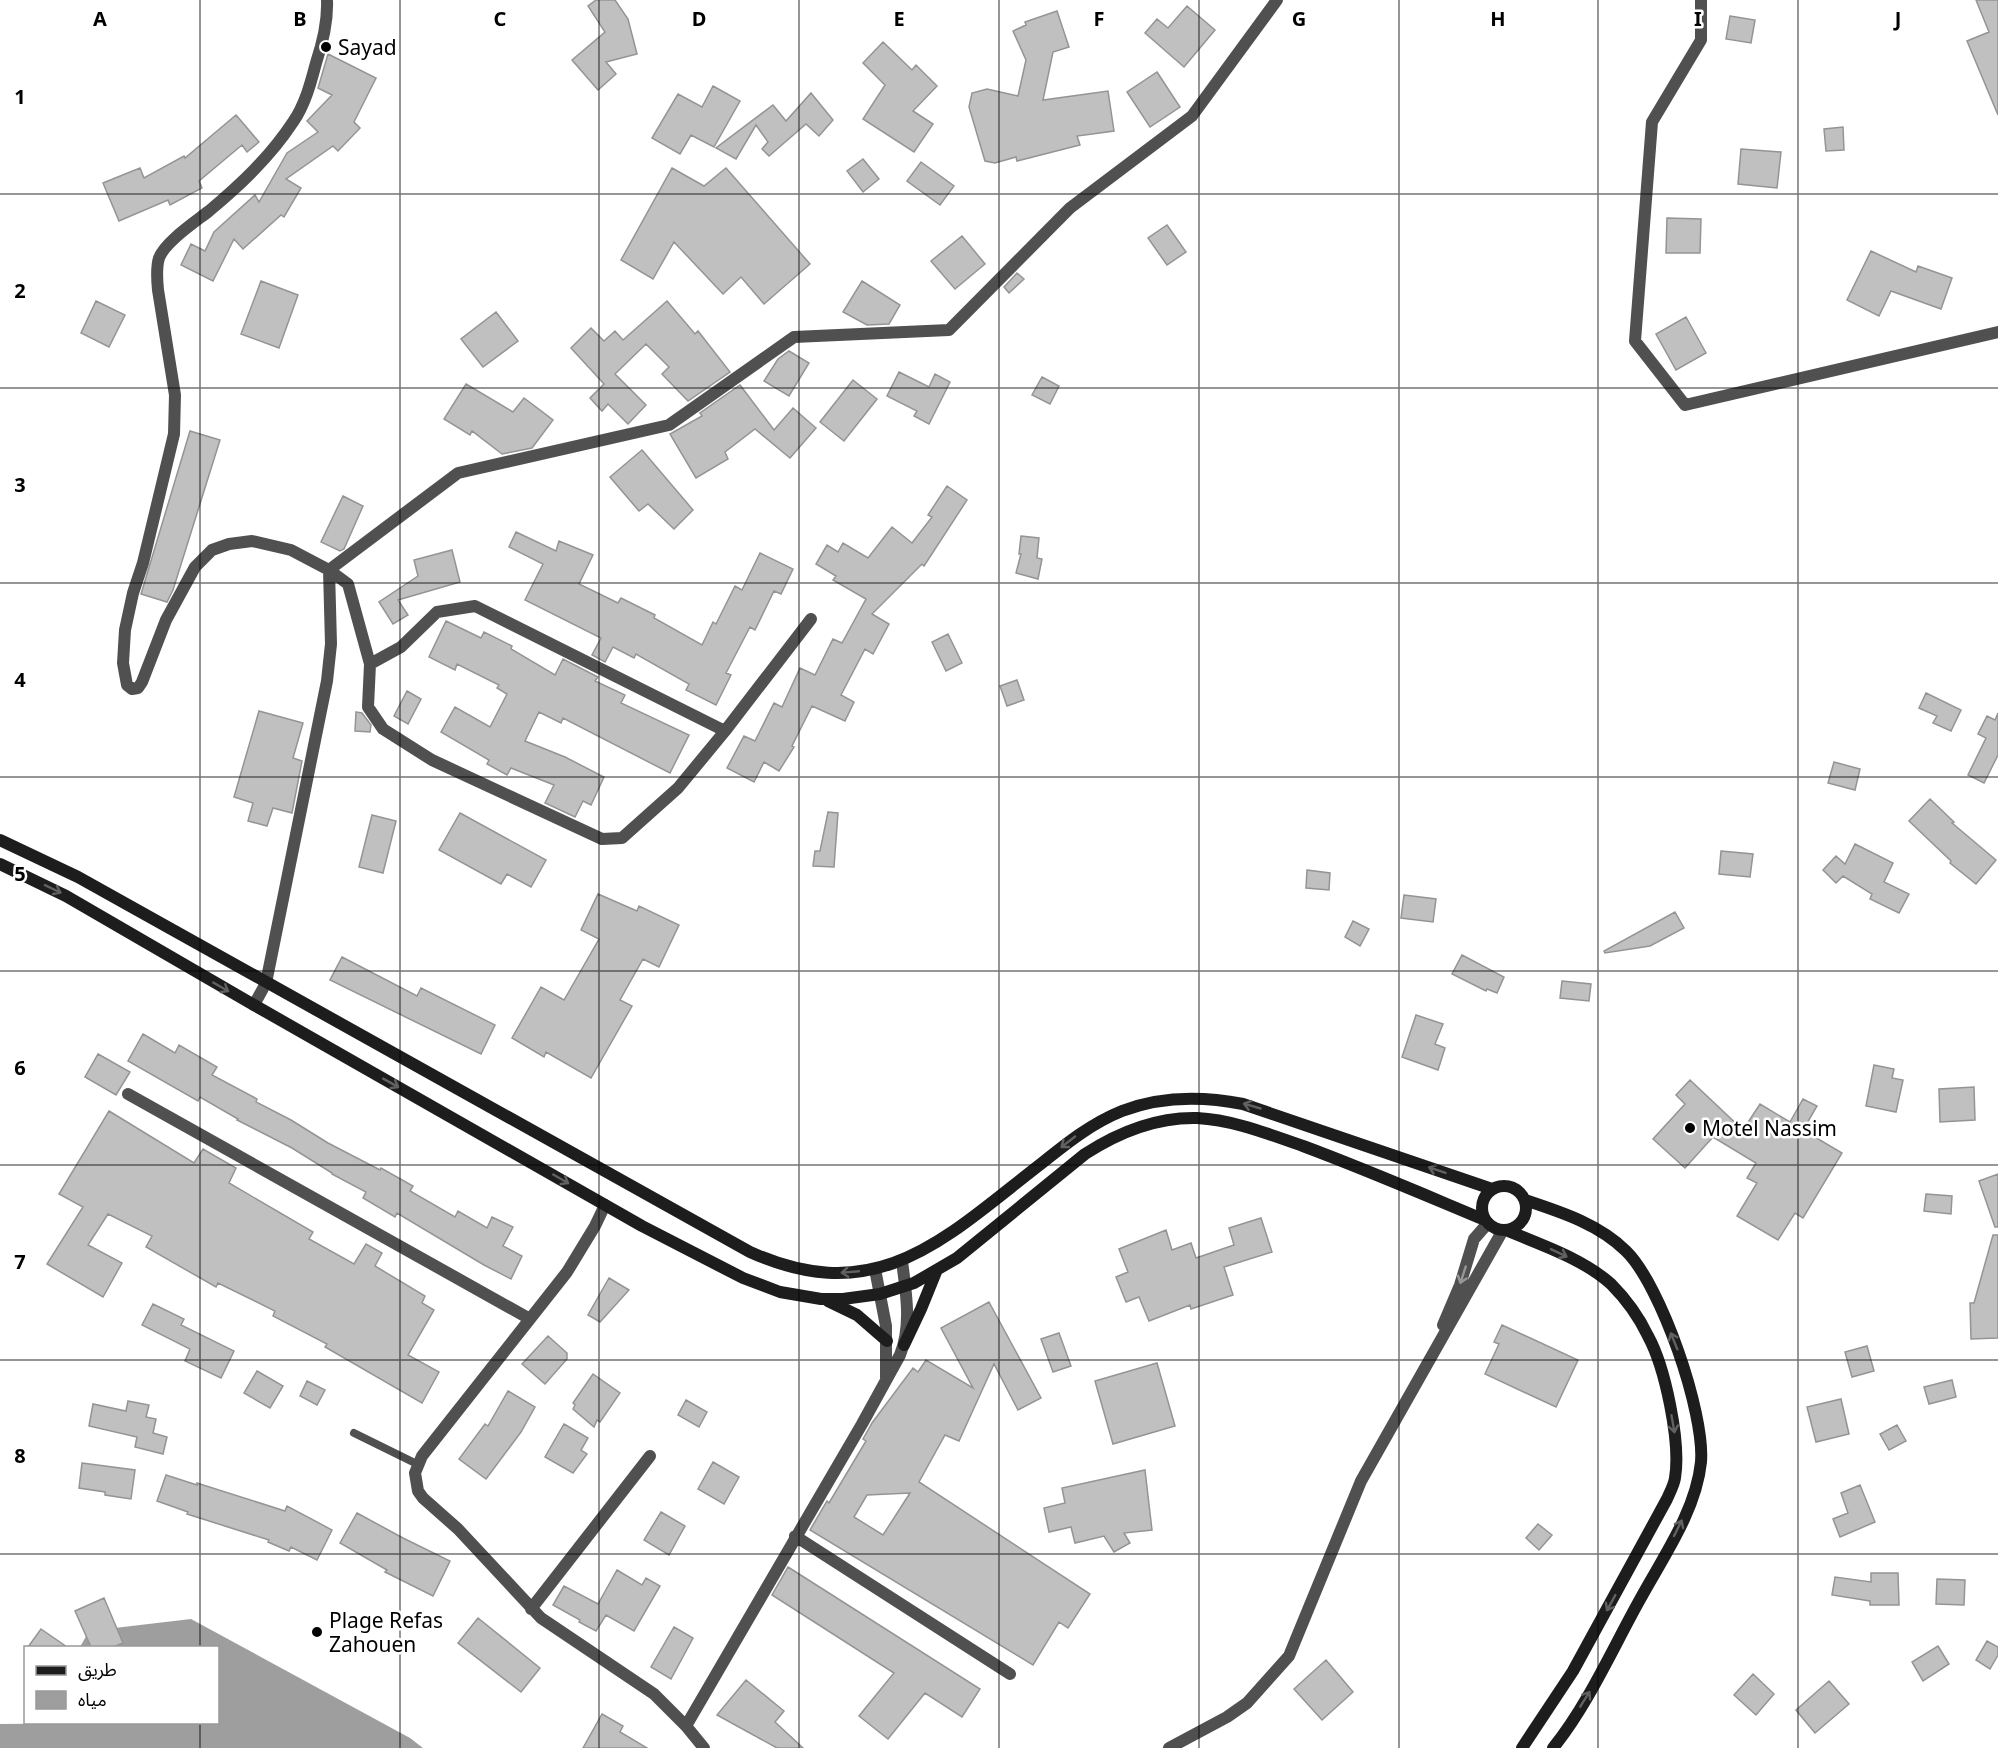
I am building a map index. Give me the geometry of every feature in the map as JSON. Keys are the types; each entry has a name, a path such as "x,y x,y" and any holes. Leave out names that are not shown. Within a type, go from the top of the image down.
{"main road":[{"path":"0,840 78,877 771,1262 817,1272 840,1273 874,1269 902,1261 947,1236 1086,1130 1122,1111 1170,1100 1219,1099 1243,1104 1492,1189"},
{"path":"0,864 66,896 694,1254 743,1278 780,1292 822,1299 843,1299 880,1294 905,1286 936,1272 957,1258 1085,1154 1126,1131 1172,1119 1219,1120 1242,1125 1367,1170 1487,1222 1492,1227 1560,1253 1591,1270 1610,1283 1632,1309 1649,1337 1670,1406 1677,1441 1675,1478 1667,1499 1573,1671 1522,1748"},
{"path":"1487,1222 1482,1207 1487,1194 1492,1189 1505,1185 1511,1186 1522,1194 1527,1207 1523,1220 1512,1229 1504,1230"},
{"path":"1525,1200 1576,1218 1597,1230 1614,1240 1640,1267 1672,1335 1684,1367 1700,1444 1701,1461 1691,1503 1662,1562 1602,1672 1553,1748"},
{"path":"904,1345 936,1272"},
{"path":"822,1299 857,1315 887,1341"}],"street":[{"path":"327,0 328,20 321,49 310,85 294,121 268,155 240,185 169,244 159,257 158,290 175,395 174,434 125,630 123,663 127,685 132,689 138,688 142,682 166,620 195,567 212,550 229,544 252,542 291,550 329,570 348,584 370,664 368,707 383,729 432,760 602,839 622,838 678,788 811,619"},
{"path":"329,570 458,473 669,425 794,337 949,330 1070,208 1192,116 1276,0"},
{"path":"1701,0 1701,40 1652,123 1635,341 1685,405 1998,332"},
{"path":"254,1005 266,983 327,681 331,644 329,570"},
{"path":"370,664 401,647 437,612 475,606 725,731"},
{"path":"128,1094 530,1319"},
{"path":"605,1205 567,1272 417,1464 416,1483 423,1498 458,1529 531,1609 548,1624 654,1694 704,1748"},
{"path":"1435,1349 1438,1336 1460,1285 1471,1246 1487,1222"},
{"path":"1169,1748 1199,1733 1247,1703 1288,1656 1361,1481 1504,1230"},
{"path":"686,1726 886,1382 904,1345 908,1320 902,1261"},
{"path":"874,1269 887,1341 886,1382"},
{"path":"531,1609 650,1456"},
{"path":"795,1536 1010,1674"}],"lane":[{"path":"354,1433 417,1464"}],"water":[{"path":"191,1619 410,1738 423,1748 0,1748 0,1724 219,1724 219,1646 81,1646 89,1631"}],"building":[{"path":"596,0 615,0 628,19 637,54 606,62 616,74 598,90 572,60 605,32 588,6"},
{"path":"1976,0 1998,0 1998,115 1967,41 1989,32"},
{"path":"1187,6 1215,30 1184,67 1145,33 1157,19 1168,28"},
{"path":"1057,11 1069,47 1053,52 1043,100 1108,91 1114,131 1077,136 1080,145 1017,161 1016,157 995,163 985,161 969,107 972,93 987,89 1018,96 1026,60 1013,31 1026,25 1025,22"},
{"path":"1730,16 1755,20 1751,43 1726,39"},
{"path":"883,42 912,70 916,65 937,86 913,111 933,124 914,152 863,119 885,85 863,63"},
{"path":"328,54 376,78 354,122 360,128 338,151 333,146 286,179 301,188 284,217 281,215 243,249 234,239 213,281 181,265 191,244 205,251 214,232 255,195 259,202 287,153 318,132 307,121 332,95 318,88"},
{"path":"1157,72 1180,107 1150,127 1127,92"},
{"path":"713,86 740,101 714,147 691,135 680,154 652,138 678,94 702,107"},
{"path":"811,93 833,120 819,136 806,124 769,156 762,149 768,142 756,125 736,159 716,148 773,105 786,121"},
{"path":"236,115 259,142 247,152 242,145 199,181 202,188 170,205 168,200 119,221 103,183 140,168 144,178 184,156 185,158"},
{"path":"1843,127 1844,150 1826,151 1824,129"},
{"path":"1741,149 1781,152 1777,188 1738,184"},
{"path":"863,159 879,179 863,192 847,171"},
{"path":"921,162 954,186 940,205 907,181"},
{"path":"672,168 704,186 726,168 810,264 764,304 741,277 723,294 674,242 653,279 621,260"},
{"path":"1667,218 1701,219 1700,253 1666,253"},
{"path":"1167,225 1186,252 1167,265 1148,238"},
{"path":"962,236 985,264 955,289 931,261"},
{"path":"1871,251 1916,272 1918,266 1952,278 1941,309 1891,291 1879,316 1847,300"},
{"path":"1017,273 1024,279 1009,293 1004,287"},
{"path":"261,281 298,295 279,348 241,334"},
{"path":"862,281 900,305 889,324 867,325 843,312"},
{"path":"96,301 125,315 109,347 81,333"},
{"path":"667,301 695,334 698,331 730,372 688,401 662,374 669,367 646,344 615,374 646,405 628,424 608,404 602,411 590,398 604,384 571,348 591,328 604,341 615,331 623,340"},
{"path":"496,312 518,341 483,367 461,339"},
{"path":"1686,317 1706,353 1676,370 1656,334"},
{"path":"789,351 809,363 789,396 764,381 778,359"},
{"path":"899,372 929,387 935,374 950,382 929,424 914,416 917,411 887,396"},
{"path":"1042,377 1059,386 1050,404 1032,395"},
{"path":"853,380 877,399 844,441 820,422"},
{"path":"466,384 513,412 524,398 553,420 532,448 502,454 472,431 470,435 444,419"},
{"path":"740,385 774,430 793,408 816,428 790,458 755,429 725,452 728,459 696,478 670,434 702,416 700,413"},
{"path":"190,431 220,440 173,590 167,602 141,594"},
{"path":"642,450 693,510 674,529 648,504 639,511 610,477"},
{"path":"947,486 967,500 924,566 922,564 872,614 889,624 873,654 865,649 841,695 854,702 845,721 812,706 792,746 794,747 779,771 764,762 754,782 727,768 744,736 755,741 774,703 782,707 800,668 815,675 833,639 842,643 866,599 833,580 836,576 816,564 827,545 838,552 843,543 868,558 892,527 912,543 932,517 928,515"},
{"path":"343,496 363,506 344,549 340,551 321,542"},
{"path":"516,532 556,551 559,541 593,555 579,584 618,603 621,598 655,615 654,618 702,645 713,622 716,624 735,586 742,590 760,553 793,569 781,594 774,591 755,630 750,627 726,673 731,675 716,705 686,690 689,684 636,654 634,658 613,647 605,662 592,655 601,638 525,600 543,564 509,547"},
{"path":"1021,536 1039,538 1037,558 1042,559 1038,579 1016,573 1021,554 1019,554"},
{"path":"452,550 460,582 398,600 408,615 393,624 379,602 418,576 414,560"},
{"path":"446,621 481,638 484,632 512,646 511,649 555,675 563,659 598,677 595,681 625,695 621,703 689,735 670,773 563,718 561,723 539,712 525,741 565,757 604,777 591,805 583,801 575,817 545,803 554,785 511,768 507,775 487,764 489,760 441,732 455,707 490,727 507,694 497,688 499,685 457,664 455,670 429,657"},
{"path":"948,634 962,663 946,671 932,642"},
{"path":"1017,680 1024,700 1007,706 1000,686"},
{"path":"407,691 421,699 408,724 394,716"},
{"path":"1926,693 1961,710 1951,731 1933,723 1937,716 1919,708"},
{"path":"259,711 303,723 293,758 302,761 292,813 273,808 267,826 248,821 253,803 234,797"},
{"path":"356,712 362,713 371,725 370,732 355,731"},
{"path":"1998,713 1998,755 1984,783 1968,775 1986,738 1978,734 1987,716 1995,720"},
{"path":"1834,762 1860,769 1855,790 1828,783"},
{"path":"1930,799 1954,822 1952,823 1996,860 1976,884 1950,863 1951,861 1909,821"},
{"path":"828,812 838,813 834,867 813,866 815,851 820,851"},
{"path":"460,813 546,860 531,887 507,874 501,884 439,850"},
{"path":"372,815 396,821 383,873 359,867"},
{"path":"1855,844 1893,863 1884,882 1909,894 1899,913 1870,899 1872,894 1843,876 1836,883 1823,870 1836,856 1845,864"},
{"path":"1721,851 1753,854 1750,877 1719,874"},
{"path":"1307,870 1330,873 1329,890 1306,888"},
{"path":"598,894 637,911 639,906 679,925 659,967 643,959 620,1000 632,1006 591,1078 546,1052 544,1057 512,1038 541,987 564,1000 599,939 581,930"},
{"path":"1404,895 1436,899 1433,922 1401,918"},
{"path":"1675,912 1684,928 1650,946 1605,953 1604,951"},
{"path":"1353,921 1369,929 1360,946 1345,937"},
{"path":"1462,955 1504,977 1497,993 1487,989 1486,991 1452,974"},
{"path":"342,957 417,996 421,988 495,1025 481,1054 330,980"},
{"path":"1562,981 1591,984 1589,1001 1560,998"},
{"path":"1416,1015 1443,1024 1435,1044 1445,1048 1438,1070 1402,1057"},
{"path":"143,1034 175,1053 179,1045 217,1067 212,1075 257,1099 256,1102 328,1143 413,1186 410,1191 455,1217 458,1211 487,1228 492,1217 513,1227 503,1246 522,1256 511,1279 397,1213 395,1217 363,1198 366,1192 332,1174 292,1148 237,1120 200,1097 198,1101 128,1061"},
{"path":"98,1054 130,1072 116,1095 85,1077"},
{"path":"1874,1065 1894,1069 1892,1078 1903,1080 1896,1112 1866,1106"},
{"path":"1690,1080 1743,1130 1760,1104 1790,1122 1803,1099 1817,1106 1803,1130 1842,1153 1803,1218 1795,1213 1778,1240 1737,1216 1757,1183 1747,1178 1756,1163 1713,1137 1685,1168 1653,1139 1685,1104 1676,1095"},
{"path":"1974,1087 1975,1120 1940,1122 1939,1089"},
{"path":"109,1111 194,1163 203,1149 236,1168 229,1183 313,1232 309,1239 354,1264 366,1244 382,1253 375,1266 425,1296 422,1303 434,1310 408,1355 439,1372 422,1403 325,1347 327,1344 273,1316 275,1311 218,1283 216,1287 146,1247 152,1236 108,1214 88,1245 122,1263 103,1297 47,1264 83,1207 59,1194"},
{"path":"1998,1174 1998,1227 1995,1227 1979,1181"},
{"path":"1926,1194 1952,1196 1951,1214 1924,1211"},
{"path":"1261,1218 1272,1252 1224,1267 1233,1295 1191,1309 1190,1305 1149,1321 1139,1297 1126,1302 1116,1277 1128,1272 1119,1249 1166,1230 1172,1250 1191,1243 1196,1258 1234,1245 1229,1228"},
{"path":"1993,1235 1998,1235 1998,1338 1971,1339 1970,1303 1974,1303"},
{"path":"609,1278 629,1290 600,1322 588,1315"},
{"path":"989,1302 1041,1398 1018,1410 994,1364 959,1441 945,1435 919,1482 1090,1594 1068,1628 1059,1622 1033,1665 810,1530 866,1441 863,1439 872,1423 913,1368 918,1372 926,1360 973,1388 941,1328","holes":["910,1493 883,1535 854,1517 867,1495"]},
{"path":"153,1304 184,1319 181,1325 234,1351 221,1378 185,1361 190,1349 142,1325"},
{"path":"1502,1325 1578,1360 1556,1407 1485,1374 1499,1344 1494,1342"},
{"path":"1059,1333 1071,1366 1053,1372 1041,1339"},
{"path":"548,1336 567,1353 567,1359 545,1384 522,1364"},
{"path":"1867,1346 1874,1371 1852,1377 1845,1352"},
{"path":"1157,1363 1175,1426 1113,1444 1095,1381"},
{"path":"257,1371 283,1386 270,1408 244,1393"},
{"path":"593,1374 620,1393 600,1422 597,1420 594,1427 573,1409 575,1405 573,1403"},
{"path":"1952,1380 1956,1397 1929,1404 1924,1387"},
{"path":"307,1381 325,1390 317,1405 300,1396"},
{"path":"508,1391 535,1407 521,1432 486,1479 459,1459 485,1424 488,1426"},
{"path":"1841,1399 1849,1434 1816,1442 1807,1407"},
{"path":"686,1400 707,1412 699,1427 678,1415"},
{"path":"128,1401 149,1405 146,1417 156,1419 153,1433 167,1437 163,1454 135,1447 137,1437 89,1426 93,1404 126,1411"},
{"path":"564,1424 588,1438 581,1450 587,1454 573,1473 545,1457"},
{"path":"1897,1425 1906,1441 1889,1450 1880,1434"},
{"path":"713,1462 739,1477 724,1504 698,1489"},
{"path":"82,1463 135,1470 131,1499 79,1488"},
{"path":"1145,1470 1152,1530 1124,1533 1130,1543 1114,1552 1104,1536 1075,1543 1071,1527 1049,1532 1044,1508 1065,1503 1062,1488"},
{"path":"166,1475 285,1511 287,1506 332,1530 317,1560 291,1547 289,1551 268,1542 269,1540 187,1514 188,1512 157,1501"},
{"path":"1860,1485 1875,1522 1840,1537 1833,1519 1848,1513 1841,1493"},
{"path":"661,1512 685,1526 669,1555 644,1540"},
{"path":"357,1513 450,1561 433,1596 385,1572 387,1570 340,1543"},
{"path":"1538,1524 1552,1535 1539,1550 1526,1538"},
{"path":"788,1567 980,1689 962,1717 925,1693 888,1739 859,1716 894,1673 772,1595"},
{"path":"617,1570 642,1585 646,1578 660,1586 634,1631 606,1615 596,1631 553,1605 564,1586 598,1604"},
{"path":"1871,1573 1898,1573 1899,1605 1870,1605 1870,1601 1832,1595 1835,1577 1871,1582"},
{"path":"1937,1579 1965,1580 1964,1605 1936,1604"},
{"path":"104,1598 123,1643 116,1646 91,1646 75,1611"},
{"path":"478,1618 540,1668 521,1692 458,1643"},
{"path":"674,1627 693,1638 671,1679 651,1667"},
{"path":"41,1629 66,1646 29,1646"},
{"path":"1987,1641 1998,1647 1998,1655 1990,1669 1976,1660"},
{"path":"1938,1646 1949,1664 1923,1681 1912,1662"},
{"path":"1326,1660 1353,1692 1322,1720 1294,1689"},
{"path":"1753,1674 1774,1694 1756,1715 1734,1695"},
{"path":"746,1680 784,1711 775,1722 803,1748 777,1748 717,1715"},
{"path":"1829,1681 1849,1704 1815,1733 1796,1710"},
{"path":"602,1714 623,1726 620,1732 647,1748 583,1748"}],"place":[{"name":"Sayad","path":"326,47"},
{"name":"Motel Nassim","path":"1690,1128"},
{"name":"Plage Refas Zahouen","path":"317,1632"}]}
